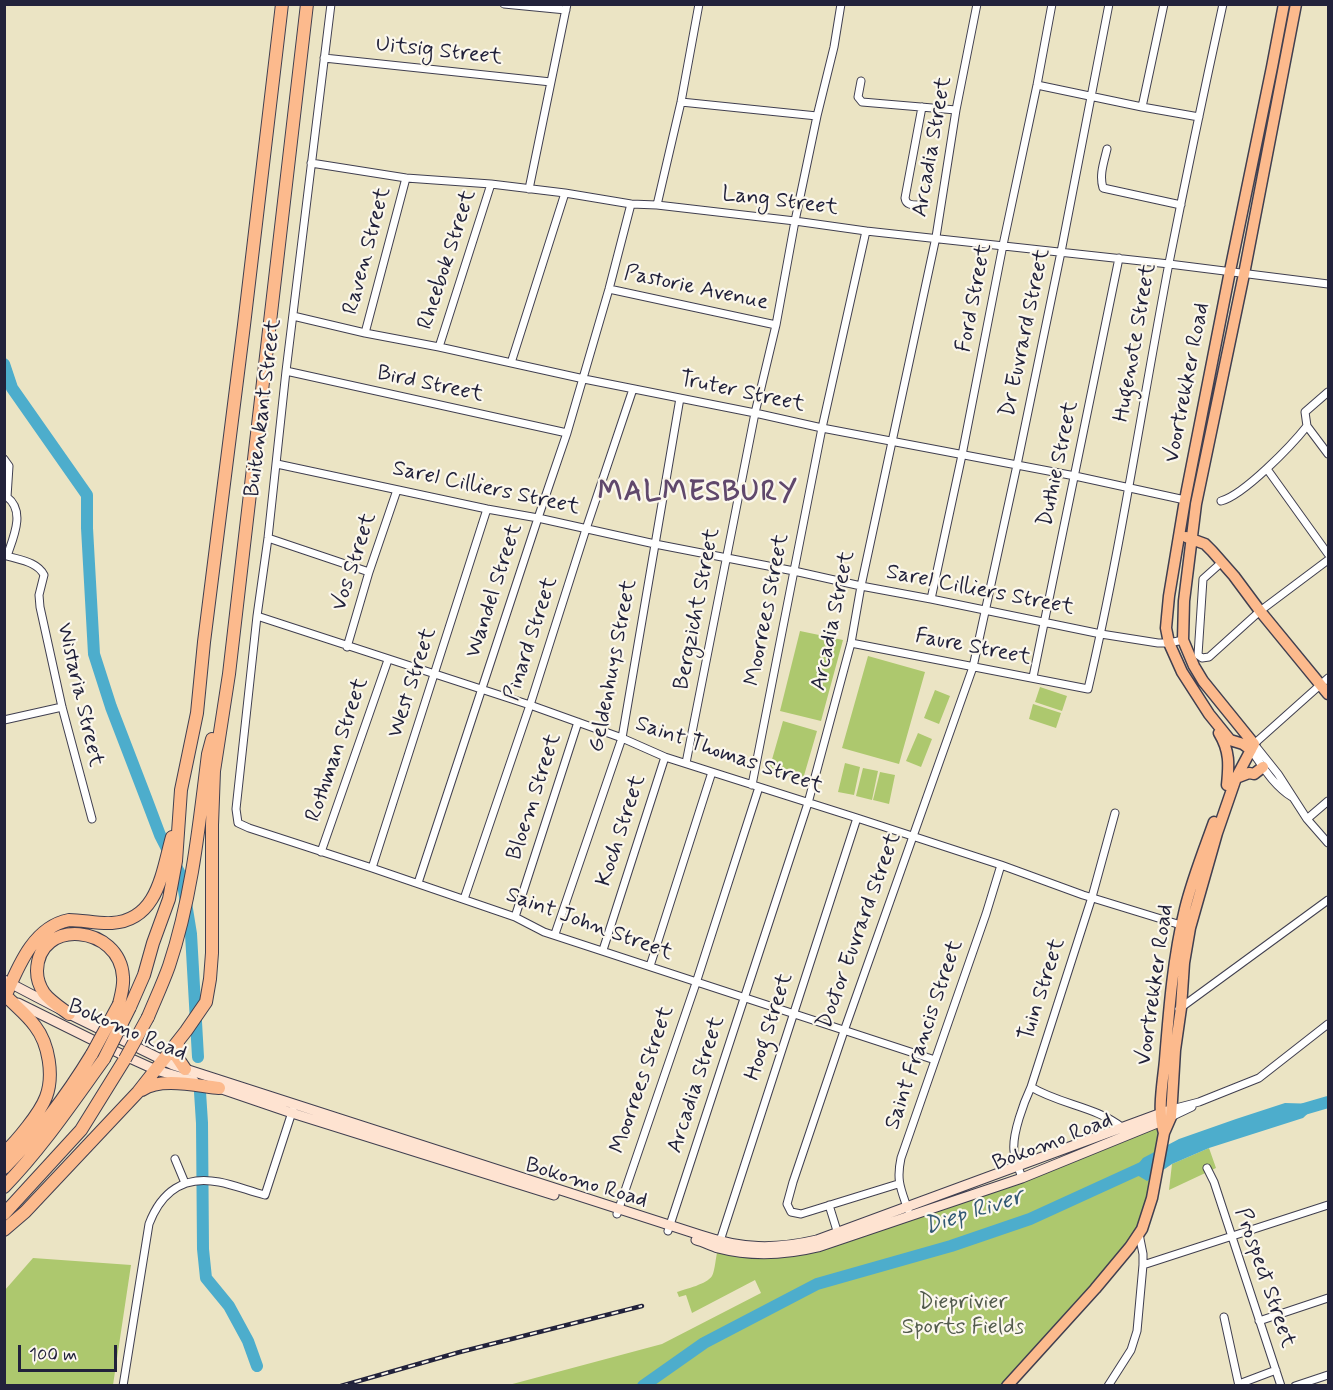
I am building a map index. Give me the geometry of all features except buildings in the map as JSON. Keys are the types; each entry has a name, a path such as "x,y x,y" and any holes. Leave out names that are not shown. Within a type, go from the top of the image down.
{"highway":[{"path":"4,1187 36,1152 98,1056 124,1006 144,975 169,899 176,861 181,790 197,713 282,4"},
{"path":"4,1230 25,1212 138,1092 206,1002 212,952 214,771 229,674 307,4"},
{"path":"4,1214 81,1130 125,1059 169,968 195,861 208,754 229,674"},
{"path":"4,1153 14,1144 41,1107 49,1082 47,1054 43,1040 37,1028 6,998 8,982 31,946 51,927 69,920 113,923 126,920 145,908 158,890 179,813"},
{"path":"69,1014 44,994 37,978 37,962 42,952 48,944 67,935 93,936 112,949 119,960 123,974 124,1006"},
{"path":"177,1042 177,1057 185,1069"},
{"path":"4,1168 49,1117 78,1077 98,1056"},
{"path":"138,1092 148,1086 170,1083 219,1088"}],"main road":[{"name":"Voortrekker Road","path":"1250,744 1203,681 1183,640 1185,500 1284,4"},
{"name":"Voortrekker Road","path":"1250,744 1230,740 1209,714 1182,672 1169,643 1167,628 1169,596 1196,504 1244,274 1296,4"},
{"path":"1185,537 1205,544 1222,562 1260,610 1325,681 1329,694"},
{"path":"1209,714 1227,749 1232,781 1249,773 1254,774 1263,767"},
{"name":"Voortrekker Road","path":"1007,1386 1095,1289 1139,1234 1150,1208 1165,1123 1181,1008 1186,906 1232,781 1250,744"},
{"name":"Voortrekker Road","path":"1165,1123 1169,1014 1186,927"},
{"name":"Bokomo Road","path":"8,982 159,1065 185,1069 293,1108 719,1245 785,1246 839,1236 1022,1178 1165,1123"},
{"name":"Bokomo Road","path":"6,998 123,1055 159,1065 219,1088 293,1108"},
{"name":"Bokomo Road","path":"909,1212 1018,1166 1123,1128 1165,1123"}],"street":[{"name":"Buitenkant Street","path":"237,816 256,616 268,538 331,4"},
{"path":"504,4 567,7 529,189"},
{"path":"657,205 681,102 699,4"},
{"name":"Bergzicht Street","path":"686,763 755,413 776,325 795,221 834,47 841,4"},
{"name":"Arcadia Street","path":"669,1228 808,803 851,643 891,441 936,237 956,110 977,4"},
{"name":"Ford Street","path":"931,599 1052,4"},
{"name":"Dr Euvrard Street","path":"973,667 1061,252 1109,4"},
{"path":"1142,107 1164,4"},
{"name":"Hugenote Street","path":"1088,689 1101,634 1169,264 1223,4"},
{"name":"Uitsig Street","path":"324,58 552,82"},
{"path":"861,81 858,97 861,102 956,110"},
{"path":"1037,85 1199,117"},
{"path":"681,102 817,116"},
{"path":"918,206 908,204 905,198 922,107"},
{"path":"1107,149 1101,172 1103,188 1181,205"},
{"name":"Lang Street","path":"311,163 406,178 491,184 631,204 657,205 1329,284"},
{"name":"Raven Street","path":"365,333 406,178"},
{"name":"Rheebok Street","path":"439,347 491,184"},
{"path":"511,363 565,193"},
{"name":"Wandel Street","path":"418,884 584,379 631,204"},
{"name":"Moorrees Street","path":"618,1212 696,982 756,786 822,428 866,231"},
{"name":"Duthie Street","path":"1034,677 1119,258"},
{"name":"Pastorie Avenue","path":"609,289 776,325"},
{"name":"Truter Street","path":"293,316 680,399 1076,476 1185,500"},
{"name":"Bird Street","path":"286,371 567,433"},
{"name":"Pinard Street","path":"464,900 633,389"},
{"path":"1329,392 1305,412 1306,426 1329,454"},
{"name":"Geldenhuys Street","path":"555,934 622,738 680,399"},
{"path":"1221,501 1233,495 1267,469 1306,426"},
{"path":"4,459 9,466 6,496 15,507 17,524 6,555"},
{"name":"Sarel Cilliers Street","path":"277,464 655,544 1101,634 1151,642 1169,643 1183,640"},
{"path":"1267,469 1329,554"},
{"name":"Vos Street","path":"347,646 397,490"},
{"name":"West Street","path":"372,868 487,509"},
{"path":"268,538 369,572"},
{"name":"Wistaria Street","path":"6,555 39,567 44,575 39,595 40,607 62,707 92,819"},
{"path":"1222,562 1203,579 1198,654 1202,658 1209,657 1260,610 1329,560"},
{"name":"Saint Thomas Street","path":"256,616 530,705 622,738 665,757 1186,927"},
{"name":"Faure Street","path":"851,643 1088,689"},
{"name":"Rothman Street","path":"321,852 388,660"},
{"name":"Doctor Euvrard Street","path":"829,1205 801,1214 795,1213 789,1209 788,1198 844,1031 973,667"},
{"path":"1250,744 1325,681"},
{"path":"4,720 62,707"},
{"name":"Bloem Street","path":"515,917 578,722"},
{"path":"1250,744 1263,767 1283,791 1294,798"},
{"path":"1250,744 1278,774 1307,819 1329,843"},
{"name":"Koch Street","path":"603,950 665,757"},
{"path":"650,966 712,772"},
{"path":"1307,819 1329,801"},
{"name":"Tuin Street","path":"1022,1178 1014,1149 1014,1140 1023,1103 1031,1087 1092,897 1115,813"},
{"name":"Saint John Street","path":"237,816 238,823 249,828 515,917 544,932 935,1060"},
{"name":"Hoog Street","path":"719,1245 857,818"},
{"name":"Saint Francis Street","path":"909,1212 898,1184 900,1158 1001,865"},
{"path":"1169,1014 1181,1008 1329,900"},
{"path":"1165,1123 1199,1101 1259,1078 1329,1024"},
{"path":"1031,1087 1043,1094 1101,1114 1123,1128"},
{"path":"1023,1103 1031,1097 1043,1094"},
{"path":"123,1386 149,1224 154,1210 170,1192 185,1183 194,1181 216,1181 265,1195 293,1108"},
{"path":"175,1159 185,1183"},
{"name":"Prospect Street","path":"1207,1168 1214,1182 1281,1386"},
{"path":"839,1236 829,1205 898,1184"},
{"path":"1143,1264 1329,1205"},
{"path":"1108,1386 1131,1350 1137,1331 1143,1264 1139,1234"},
{"path":"1259,1321 1329,1298"},
{"path":"1224,1317 1239,1385 1276,1370"},
{"path":"1295,1386 1329,1375"}],"green space":[{"path":"800,631 843,640 821,721 780,711"},
{"path":"868,656 925,672 899,764 842,748"},
{"path":"1040,687 1067,696 1062,711 1035,702"},
{"path":"935,690 950,696 939,724 924,718"},
{"path":"1033,704 1061,713 1056,728 1029,719"},
{"path":"783,721 817,731 803,779 769,770"},
{"path":"918,733 932,739 921,767 906,761"},
{"path":"845,763 860,767 854,795 838,792"},
{"path":"863,768 878,771 872,800 856,796"},
{"path":"880,772 895,775 889,804 873,800"},
{"name":"Dieprivier Sports Fields","path":"1161,1122 1142,1229 1007,1385 505,1386 662,1344 761,1293 755,1280 692,1313 686,1295 679,1297 677,1292 696,1286 712,1276 718,1248 751,1253 910,1217"},
{"path":"1209,1148 1216,1168 1169,1190 1172,1164"},
{"path":"33,1258 131,1265 113,1385 5,1385 5,1290"}],"water":[{"path":"1285,1103 1318,1104 1303,1118 1209,1148 1172,1164 1147,1181 1132,1172 1143,1158 1179,1139"}],"waterway":[{"path":"4,364 12,388 87,495 94,654 111,707 160,835 182,878 191,934 198,1057"},
{"path":"200,1092 203,1249 206,1278 229,1306 248,1341 257,1366"},
{"name":"Diep River","path":"1304,1109 1328,1102"},
{"name":"Diep River","path":"643,1386 704,1343 817,1284 951,1246 1030,1219 1146,1166"}],"railway":[{"path":"341,1386 460,1352 642,1306"}],"district":[{"name":"MALMESBURY","path":"698,494"}]}
